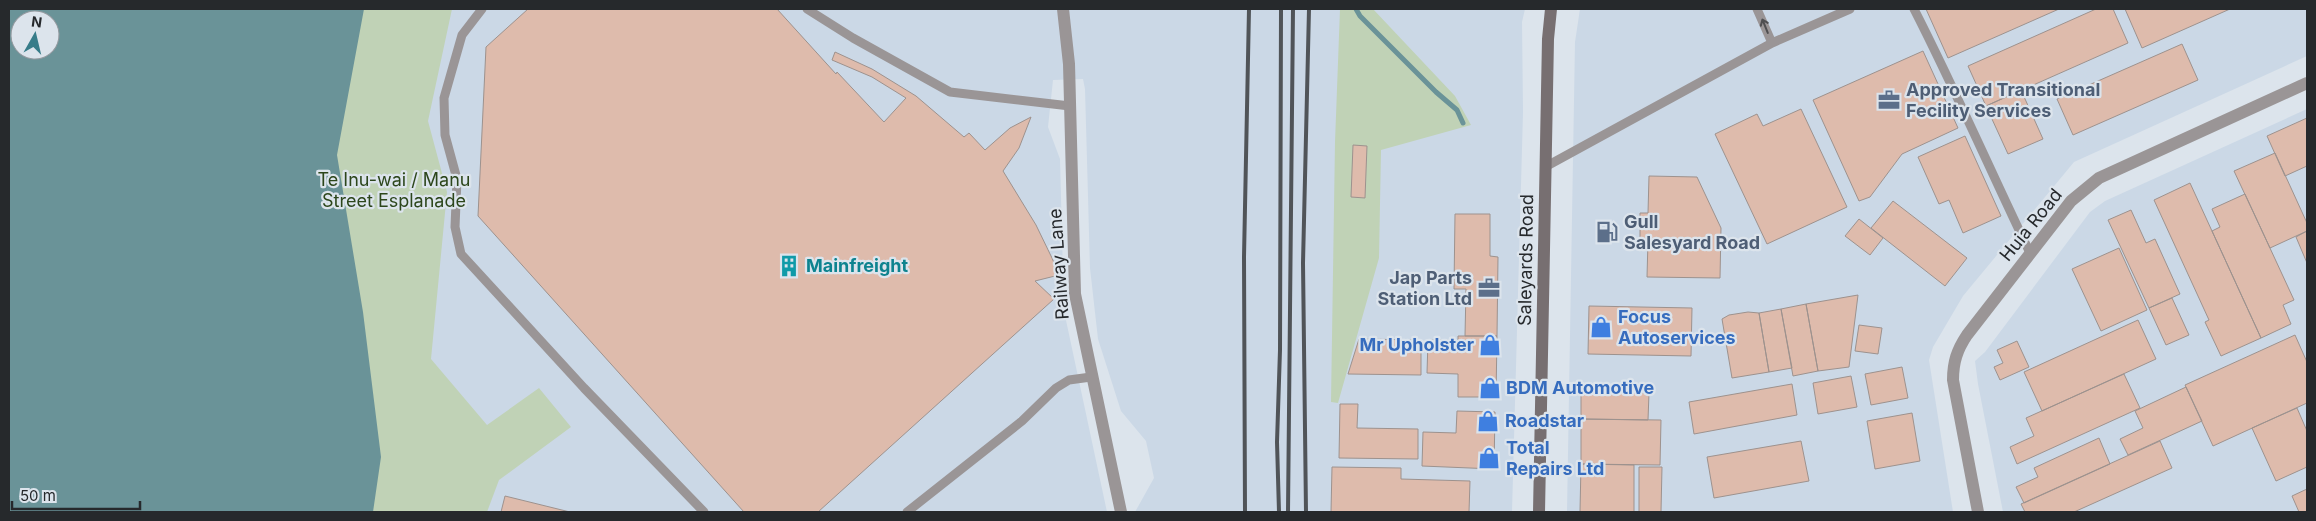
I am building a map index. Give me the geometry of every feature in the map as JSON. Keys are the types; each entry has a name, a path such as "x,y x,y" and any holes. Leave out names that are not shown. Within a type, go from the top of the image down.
{"main road":[{"name":"Saleyards Road","path":"1539,512 1548,39 1551,9"}],"street":[{"name":"Railway Lane","path":"1063,9 1069,64 1075,294 1121,512"},
{"name":"Huia Road","path":"1978,512 1953,380 1953,365 1957,350 1967,335 2071,201 2099,178 2307,83"}],"lane":[{"path":"482,9 462,36 444,98 445,135 457,179 454,227 461,254 584,388 704,512"},
{"path":"807,9 853,38 950,92 1070,106"},
{"path":"1758,9 1772,43"},
{"path":"1545,167 1772,43 1850,9"},
{"path":"1914,9 2030,253"},
{"path":"907,512 1022,421 1056,388 1069,380 1091,377"}],"shaded area":[{"path":"392,9 1525,9 1522,22 1523,112 1512,512 1135,512 1154,478 1146,441 1121,411 1098,339 1090,268 1085,89 1083,79 1053,80 1048,127 1060,159 1064,311 1107,512 487,512 388,468"},
{"path":"1580,9 2307,9 2307,56 2074,162 1963,296 1933,347 1929,360 1953,512 1567,512 1575,42"},
{"path":"2307,109 2307,512 2003,512 1975,361 1985,352 2090,212 2105,201"}],"green space":[{"name":"Te Inu-wai / Manu Street Esplanade","path":"9,9 452,9 428,121 447,192 431,359 487,425 539,388 571,427 499,480 487,512 9,512"},
{"path":"1340,9 1373,9 1455,96 1471,125 1381,150 1379,258 1338,403 1331,402 1335,142"}],"water":[{"path":"9,9 364,9 337,155 363,312 381,457 373,512 9,512"}],"building":[{"name":"Mainfreight","path":"528,9 777,9 836,74 837,72 884,122 906,98 872,77 832,60 835,52 872,69 916,96 964,137 969,133 985,150 1010,128 1031,117 1019,148 1003,171 1036,225 1059,275 1035,281 1054,299 818,512 744,512 478,216 486,47"},
{"path":"1926,9 2059,9 1948,58"},
{"path":"2096,9 2113,9 2128,43 1986,106 1968,66"},
{"path":"2125,9 2230,9 2142,48"},
{"path":"2182,44 2198,80 2073,135 2057,99"},
{"path":"1923,51 1958,128 1902,154 1870,197 1859,201 1813,100"},
{"path":"2021,90 2043,139 2008,154 1986,106"},
{"path":"1801,109 1847,207 1767,244 1715,134 1757,114 1763,126"},
{"path":"2307,118 2307,166 2285,176 2267,136"},
{"path":"1965,136 2001,216 1963,233 1949,200 1939,204 1918,157"},
{"path":"1353,145 1367,146 1365,198 1351,197"},
{"path":"2275,153 2307,223 2307,231 2270,248 2234,171"},
{"path":"1649,176 1697,177 1721,228 1720,278 1647,277 1648,241 1640,241 1640,213 1648,213"},
{"path":"2190,183 2261,338 2221,356 2205,322 2209,320 2154,200"},
{"path":"2245,194 2294,300 2283,305 2291,324 2261,338 2212,231 2220,227 2212,209"},
{"path":"1893,201 1967,258 1945,286 1871,228"},
{"path":"2131,210 2146,243 2155,239 2180,294 2149,308 2108,220"},
{"path":"1455,214 1490,214 1490,256 1498,257 1497,336 1465,336 1466,289 1454,289"},
{"path":"1859,219 1883,238 1870,255 1845,236"},
{"path":"2307,231 2307,263 2296,237"},
{"path":"2119,248 2147,310 2101,331 2072,269"},
{"path":"1858,295 1849,367 1818,371 1806,304"},
{"path":"2172,298 2189,335 2166,345 2149,308"},
{"path":"1806,304 1818,371 1793,376 1781,309"},
{"path":"1589,306 1692,308 1691,356 1588,354"},
{"path":"1781,309 1792,368 1769,372 1759,313"},
{"path":"1748,312 1759,313 1769,372 1732,378 1722,319 1729,315"},
{"path":"2138,320 2156,359 2042,411 2024,372"},
{"path":"1859,325 1882,328 1878,354 1855,351"},
{"path":"2295,335 2307,362 2307,403 2213,446 2185,385"},
{"path":"1458,336 1497,336 1496,397 1458,397 1458,374 1427,373 1428,340 1458,340"},
{"path":"1359,339 1421,340 1421,375 1348,374"},
{"path":"2017,341 2029,367 2000,380 1994,367 2003,363 1997,350"},
{"path":"1902,367 1908,398 1871,405 1865,374"},
{"path":"2124,374 2140,408 2017,464 2010,447 2034,436 2026,418"},
{"path":"1851,376 1857,407 1818,414 1813,383"},
{"path":"1792,384 1797,415 1694,434 1689,402"},
{"path":"2186,387 2202,421 2128,455 2120,439 2143,428 2135,411"},
{"path":"1581,392 1649,393 1648,420 1581,419"},
{"path":"1340,404 1358,404 1357,428 1418,429 1418,459 1339,458"},
{"path":"2297,408 2307,431 2307,467 2276,481 2252,428"},
{"path":"1457,411 1495,412 1494,469 1422,466 1423,432 1456,433"},
{"path":"1912,413 1920,461 1875,469 1867,421"},
{"path":"1581,419 1661,420 1660,465 1581,464"},
{"path":"2099,438 2110,464 2024,503 2016,487 2038,477 2034,468"},
{"path":"1801,441 1809,481 1714,498 1707,457"},
{"path":"2160,441 2172,468 2074,512 2025,512 2021,504"},
{"path":"1581,464 1634,465 1634,512 1580,512"},
{"path":"1332,467 1401,468 1401,479 1470,481 1469,512 1331,512"},
{"path":"1639,467 1662,467 1661,512 1639,512"},
{"path":"2307,489 2307,512 2299,512 2292,496"},
{"path":"505,496 570,512 501,512"}],"waterway":[{"path":"1356,9 1360,16 1436,92 1457,110 1463,123"}],"railway":[{"path":"1245,512 1244,257 1249,9"},
{"path":"1279,512 1277,442 1280,350 1281,9"},
{"path":"1288,512 1293,9"},
{"path":"1306,512 1303,263 1309,9"}],"place":[{"name":"Approved Transitional Fecility Services","path":"1889,100"},
{"name":"Gull Salesyard Road","path":"1607,232"},
{"name":"Mainfreight","path":"789,266"},
{"name":"Jap Parts Station Ltd","path":"1489,288"},
{"name":"Focus Autoservices","path":"1601,327"},
{"name":"Mr Upholster","path":"1490,345"},
{"name":"BDM Automotive","path":"1490,388"},
{"name":"Roadstar","path":"1488,421"},
{"name":"Total Repairs Ltd","path":"1489,458"}]}
